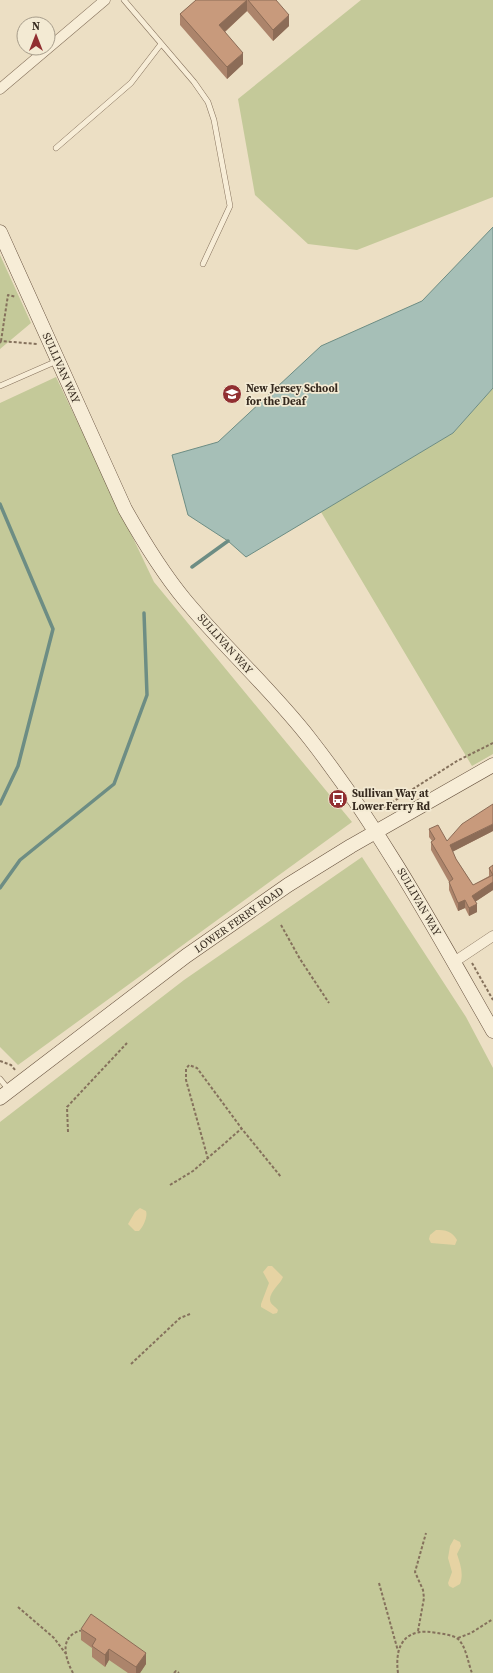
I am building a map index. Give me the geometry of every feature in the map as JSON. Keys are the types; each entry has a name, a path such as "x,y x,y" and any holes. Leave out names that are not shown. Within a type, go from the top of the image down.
{"main road":[{"name":"SULLIVAN WAY","path":"0,232 125,509 143,541 186,600 309,737 377,831 493,1031"},
{"name":"LOWER FERRY ROAD","path":"4,1094 219,933 288,885 377,831 493,765"}],"street":[{"path":"0,90 105,0"},
{"path":"454,962 493,936"}],"lane":[{"path":"124,0 205,97 214,120 230,206 203,264"},
{"path":"56,148 131,83 161,44"},
{"path":"0,386 58,360"},
{"path":"0,1079 4,1094"}],"path":[{"path":"31,302 8,295 0,342 36,344 49,340"},
{"path":"383,808 456,761 493,743"},
{"path":"281,925 300,960 329,1003"},
{"path":"467,953 493,1000"},
{"path":"68,1132 67,1107 127,1043"},
{"path":"0,1061 11,1065 22,1080"},
{"path":"208,1159 186,1080 186,1069 189,1065 193,1065 196,1068 242,1129 281,1177"},
{"path":"170,1185 193,1171 242,1129"},
{"path":"131,1364 180,1318 190,1314"},
{"path":"418,1631 424,1598 423,1590 415,1572 426,1533"},
{"path":"379,1583 398,1652 398,1673"},
{"path":"18,1607 54,1638 66,1654 73,1673"},
{"path":"398,1652 401,1644 408,1636 418,1631 437,1633 458,1638 471,1633 493,1618"},
{"path":"66,1654 66,1643 68,1637 75,1632 87,1631"},
{"path":"458,1638 472,1673"},
{"path":"174,1673 176,1671 179,1673"}],"green space":[{"path":"361,0 493,0 493,197 357,250 308,244 255,195 238,99"},
{"path":"0,255 31,323 0,349"},
{"path":"56,377 154,582 352,822 18,1065 0,1047 0,403"},
{"path":"493,388 493,754 472,766 321,512 453,433"},
{"path":"362,857 466,1017 493,1068 493,1673 0,1673 0,1122 184,980"}],"sand":[{"path":"140,1208 146,1211 146,1219 139,1231 135,1231 128,1224 135,1212"},
{"path":"436,1230 451,1233 457,1240 455,1245 431,1243 429,1239 430,1235"},
{"path":"268,1266 272,1266 283,1277 270,1296 271,1303 278,1310 277,1313 273,1314 261,1307 269,1283 263,1272"},
{"path":"454,1539 460,1542 461,1546 457,1554 462,1576 460,1584 453,1588 449,1586 448,1583 452,1572 448,1558 450,1546"}],"water":[{"path":"493,227 493,388 453,433 246,557 228,541 188,515 172,455 218,442 321,346 422,301"}],"building":[{"path":"196,0 247,0 219,25 243,53 227,67 180,14"},
{"path":"248,0 276,0 289,15 273,30"},
{"path":"493,804 493,824 450,845 456,859 473,885 493,875 493,882 472,896 477,904 469,908 465,900 458,903 449,882 453,879 431,842 435,839 429,829 438,825 447,841 462,824"},
{"path":"493,865 493,875 489,868"},
{"path":"91,1614 146,1653 136,1667 109,1649 105,1655 92,1646 96,1639 81,1629"}],"waterway":[{"path":"0,504 53,629 18,766 0,804"},
{"path":"192,567 228,541"},
{"path":"0,888 20,860 114,784 147,695 144,613"}],"place":[{"name":"New Jersey School for the Deaf","path":"232,394"},
{"name":"Sullivan Way at Lower Ferry Rd","path":"338,799"}]}
